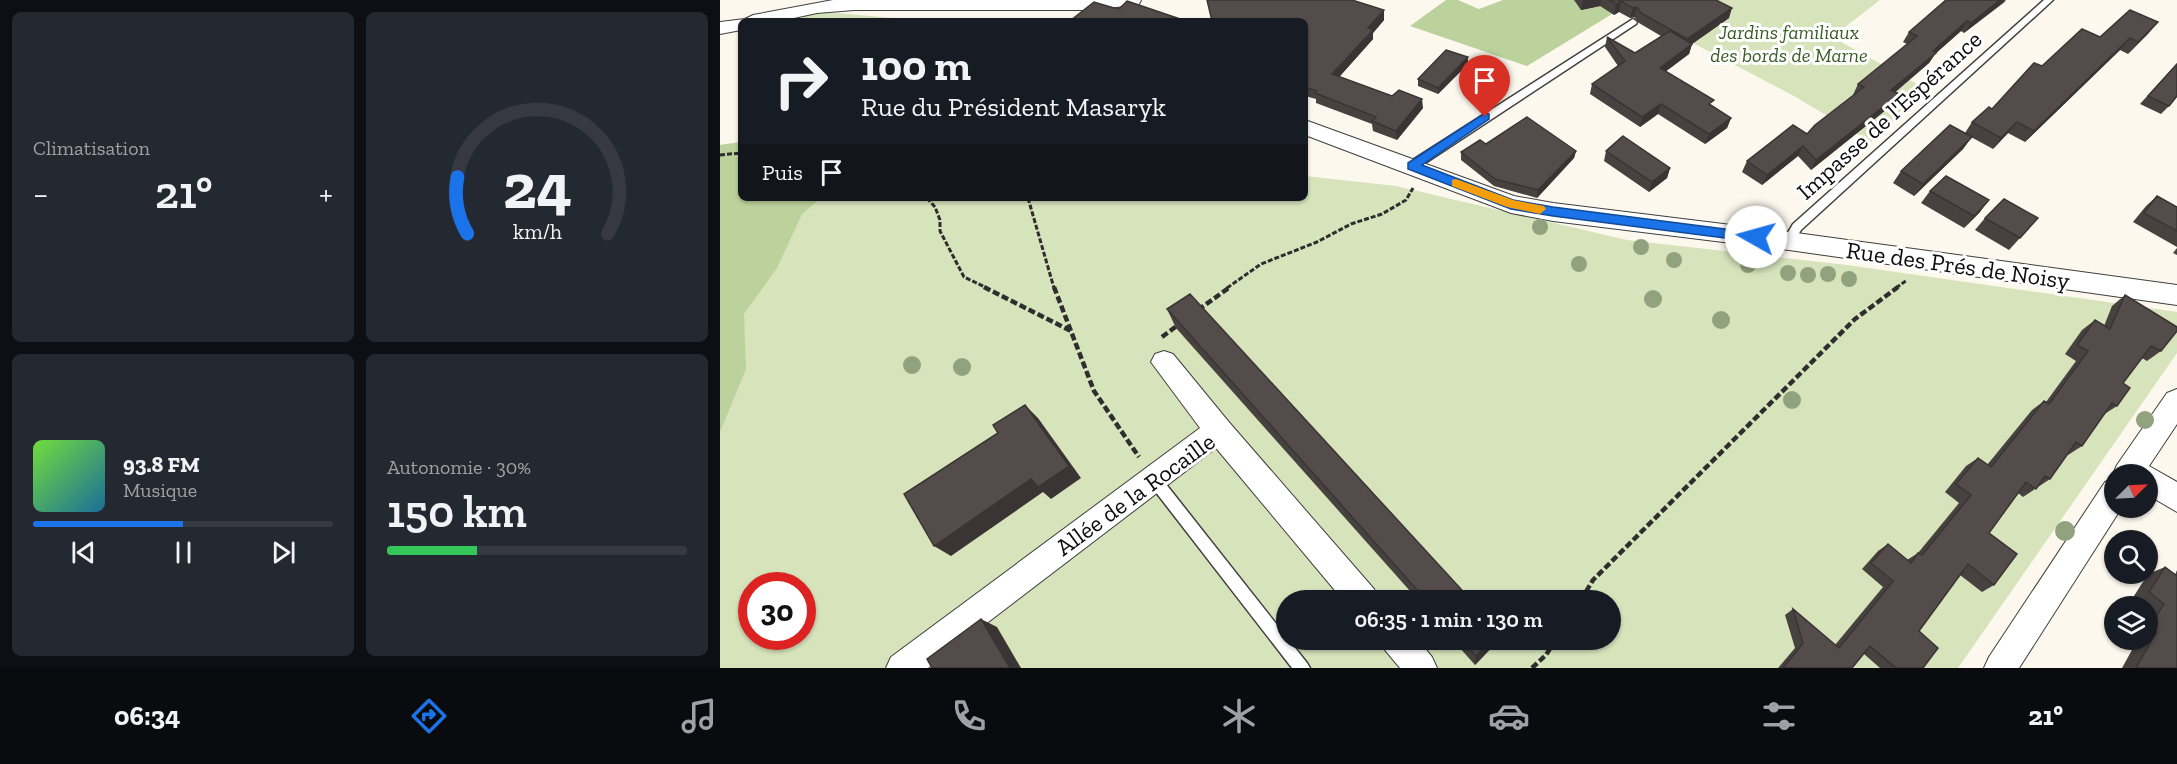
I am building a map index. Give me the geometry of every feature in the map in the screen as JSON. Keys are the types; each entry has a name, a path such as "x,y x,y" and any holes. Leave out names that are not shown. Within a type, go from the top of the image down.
{"street":[{"path":"767,18 817,7 898,3 1094,4 1132,0"},
{"path":"1004,4 1025,18"},
{"name":"Rue des Prés de Noisy","path":"1308,128 1511,204 1553,212 1789,241 2177,295"},
{"path":"1164,362 1218,430"},
{"path":"2140,464 2177,401"},
{"name":"Allée de la Rocaille","path":"902,668 1218,430 1354,590"},
{"path":"2158,489 2177,498"},
{"path":"2000,668 2104,518"},
{"path":"1405,650 1421,668"}],"lane":[{"name":"Impasse de l'Espérance","path":"1789,241 1797,227 2049,0"},
{"path":"1419,169 1430,152 1633,22"},
{"path":"1153,478 1302,668"}],"path":[{"path":"720,155 738,153"},
{"path":"1194,313 1262,264 1397,207 1406,200 1419,169"},
{"path":"930,201 935,207 940,220 940,231 964,277 1071,331"},
{"path":"1029,201 1057,298 1094,390 1153,478"},
{"path":"1587,590 1593,580 1855,319 1932,261"},
{"path":"1164,362 1149,346 1185,320"},
{"path":"1532,668 1549,650"}],"green space":[{"path":"1446,0 1458,0 1479,9 1503,0 1635,0 1527,66 1410,26"},
{"name":"Jardins familiaux des bords de Marne","path":"1660,0 1880,0 1832,37 1928,90 1871,142 1794,96 1634,12"},
{"path":"828,12 891,18 803,18"},
{"path":"738,142 738,201 1308,201 1308,176 1396,186 1627,240 1847,265 2177,312 2177,353 1958,668 720,668 720,145"},
{"path":"738,142 738,201 817,201 802,214 777,268 744,314 746,369 720,432 720,145"}],"building":[{"path":"1207,0 1352,0 1384,10 1368,28 1373,30 1332,74 1392,96 1399,90 1422,99 1396,131 1372,121 1376,117 1315,93 1317,91 1308,88 1308,18 1211,18"},
{"path":"1609,0 1716,0 1732,8 1687,39 1641,13 1637,7 1633,8 1621,1 1616,4"},
{"path":"1946,0 2000,0 1971,23 1967,21 1933,51 1936,53 1891,90 1899,94 1816,160 1803,146 1767,175 1747,161 1793,125 1807,134 1815,125 1864,87 1858,84 1917,36 1909,32"},
{"path":"1127,1 1177,18 1074,18 1094,2 1120,8"},
{"path":"2130,10 2158,22 2138,42 2130,38 2034,131 2017,122 2001,138 1972,122 1989,107 1992,109 2034,63 2042,66 2082,29 2100,37"},
{"path":"1670,31 1692,44 1660,68 1714,100 1709,104 1731,118 1709,134 1661,104 1642,117 1592,84 1625,61 1607,37 1635,53"},
{"path":"1446,50 1468,57 1438,88 1418,79"},
{"path":"2177,64 2177,96 2169,106 2148,96"},
{"path":"1527,117 1576,151 1538,190 1495,179 1461,152 1480,140 1486,144"},
{"path":"1950,125 1972,137 1923,184 1901,171"},
{"path":"1623,136 1670,168 1652,182 1606,151"},
{"path":"1946,176 1989,200 1974,216 1930,191"},
{"path":"2157,196 2177,207 2177,231 2144,213"},
{"path":"2004,199 2038,218 2020,238 1985,218"},
{"path":"1190,294 1462,590 1417,590 1167,309"},
{"path":"2125,295 2177,327 2177,331 2161,351 2151,346 2123,383 2130,388 2117,406 2112,403 2082,446 2076,442 2050,479 2045,476 2036,489 2026,482 1989,533 2017,554 1994,585 1968,564 1919,631 1938,648 1923,668 1896,668 1870,646 1852,668 1783,668 1803,643 1793,609 1839,648 1893,581 1871,563 1888,544 1911,563 1918,553 1922,555 1971,495 1956,484 1978,458 1991,467 2044,401 2049,404 2088,351 2077,345 2095,320 2110,329"},
{"path":"1025,405 1069,466 1038,487 1031,479 934,546 904,494 998,433 993,425"},
{"path":"2165,567 2177,576 2177,668 2136,668 2146,650 2158,650 2158,613 2164,604 2158,599 2158,596 2149,592 2154,584 2158,584 2158,578"},
{"path":"981,619 1010,668 932,668 927,659"},
{"path":"1471,650 1482,650 1476,656"}],"slow traffic":[{"path":"1456,183 1511,204 1540,209"}],"route":[{"path":"1485,117 1412,166 1511,204 1553,212 1756,237"}]}
